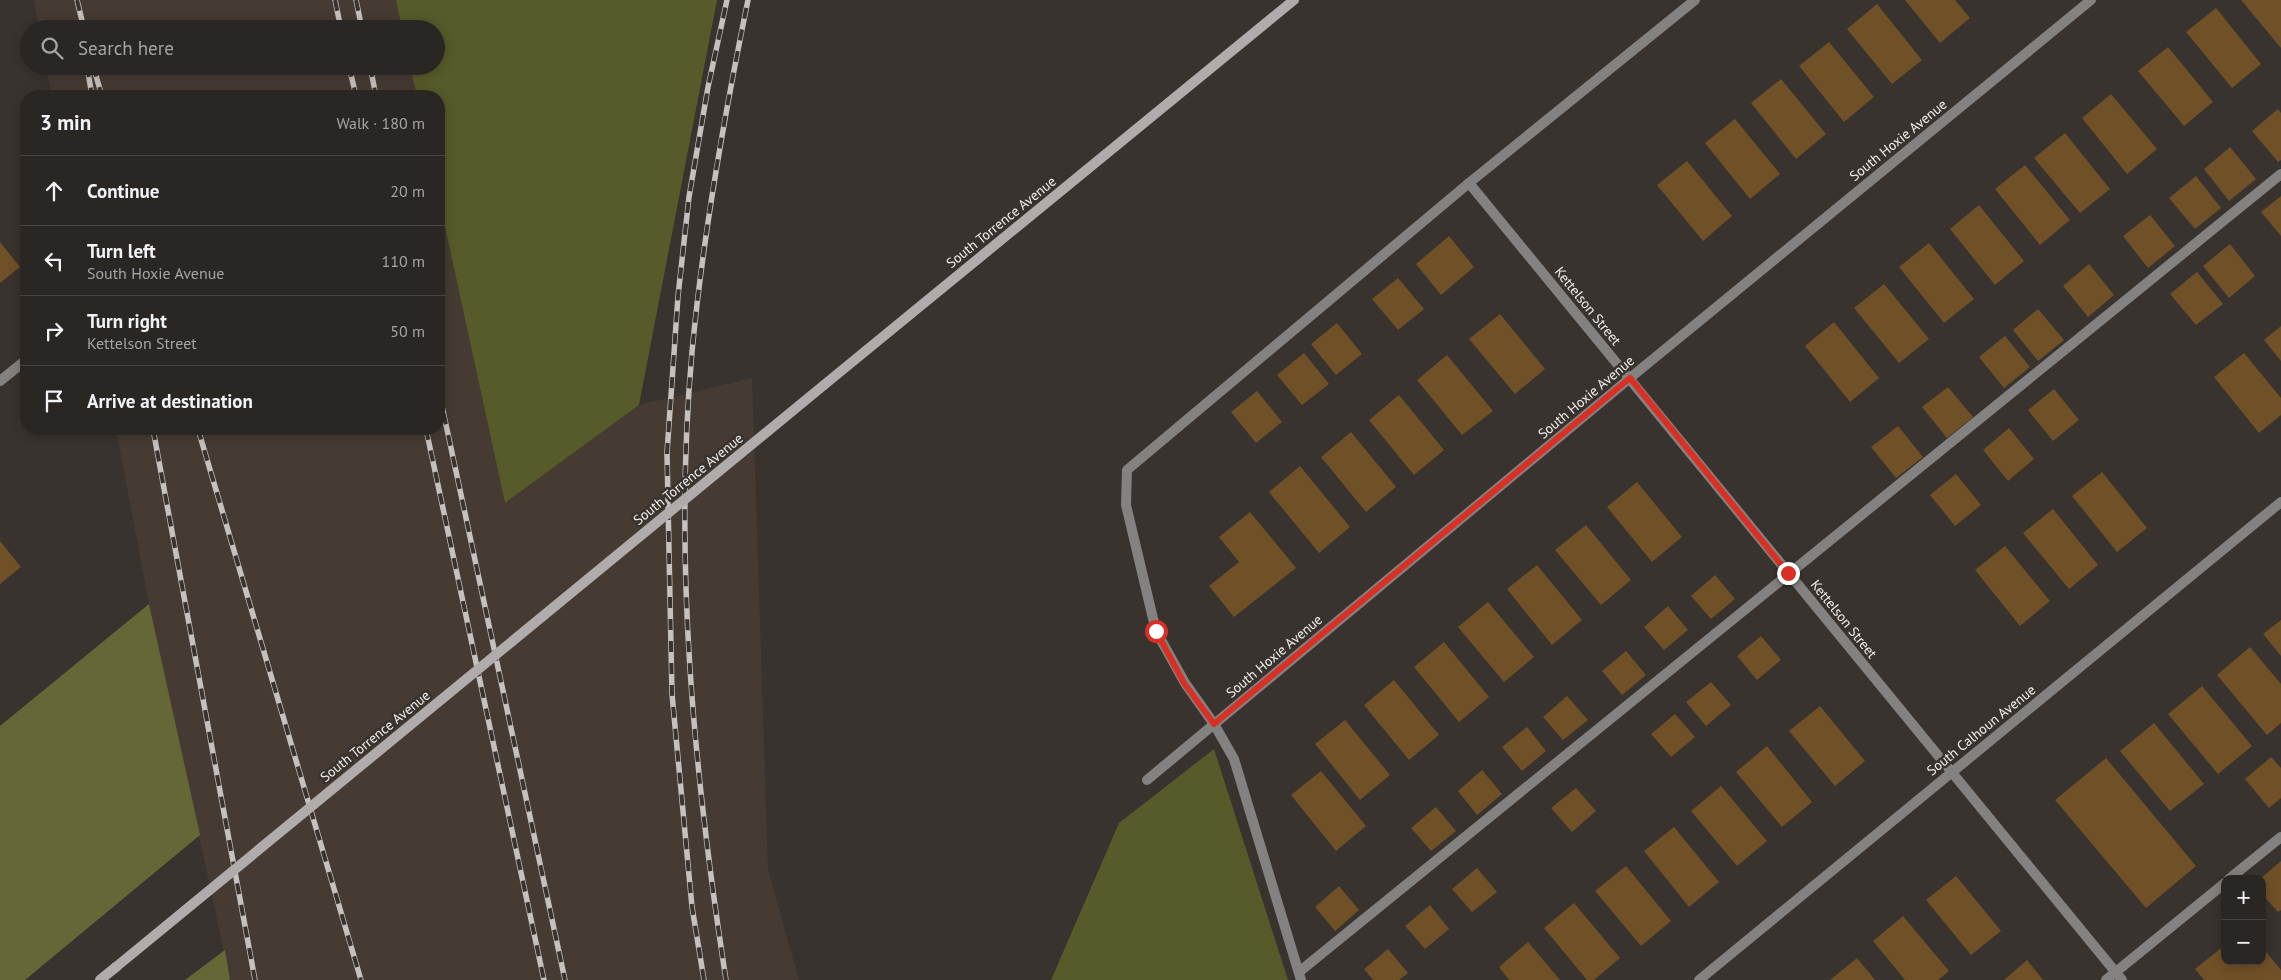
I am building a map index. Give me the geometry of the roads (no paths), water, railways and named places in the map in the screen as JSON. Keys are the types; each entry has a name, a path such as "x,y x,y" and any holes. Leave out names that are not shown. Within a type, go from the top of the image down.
{"main road":[{"name":"South Torrence Avenue","path":"100,980 1294,0"}],"street":[{"path":"1695,0 1469,183 1127,470 1126,505 1156,631 1184,683 1214,724 1234,759 1300,976 1788,573 2281,174"},
{"name":"South Hoxie Avenue","path":"1147,780 1630,378 2091,0"},
{"name":"Kettelson Street","path":"1469,183 2119,976"},
{"path":"0,381 20,365"},
{"name":"South Calhoun Avenue","path":"1699,980 2281,502"},
{"path":"2235,875 2281,837"},
{"path":"2106,980 2119,976 2221,887"}],"railway":[{"path":"77,0 82,20"},
{"path":"335,0 339,20"},
{"path":"356,0 360,20"},
{"path":"704,980 692,907 672,694 667,453 678,296 689,197 708,87 727,0"},
{"path":"726,980 696,746 686,588 685,510 692,352 702,264 723,132 748,0"},
{"path":"88,75 91,90"},
{"path":"96,75 100,90"},
{"path":"351,75 355,90"},
{"path":"372,75 375,90"},
{"path":"445,420 565,980"},
{"path":"154,435 255,980"},
{"path":"200,435 361,980"},
{"path":"427,435 544,980"}]}
